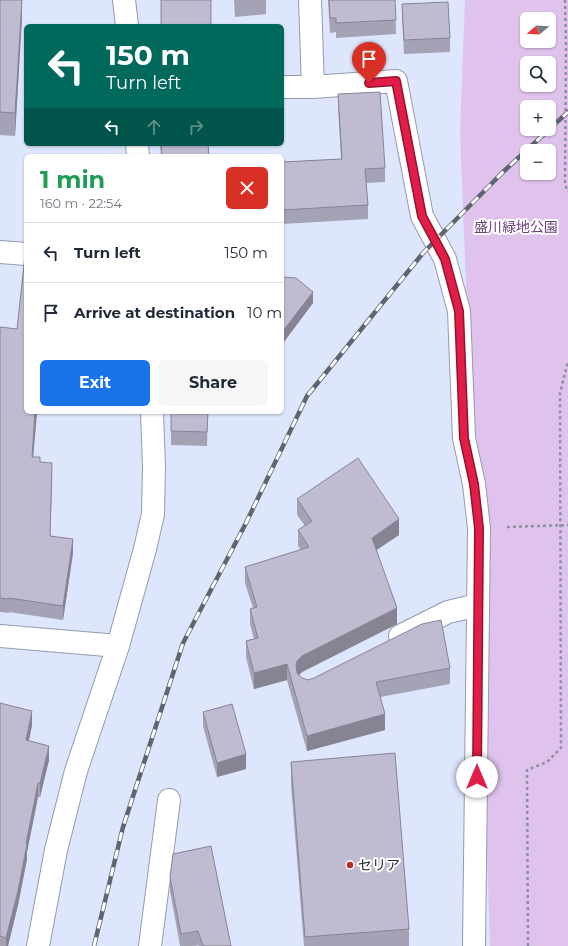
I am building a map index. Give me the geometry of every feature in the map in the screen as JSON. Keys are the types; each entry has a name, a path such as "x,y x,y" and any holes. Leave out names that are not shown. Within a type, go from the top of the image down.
{"street":[{"path":"124,0 127,24"},
{"path":"310,0 314,87"},
{"path":"284,86 314,87 396,81 422,216 445,259 459,311 464,438 474,484 479,528 474,946"},
{"path":"0,252 24,254"},
{"path":"38,946 56,850 76,771 118,646 145,549 153,514 154,467 152,414"},
{"path":"385,644 448,612 478,605"},
{"path":"0,636 118,646"},
{"path":"150,946 169,800"}],"path":[{"path":"565,0 565,184 568,192"},
{"path":"528,946 527,770 548,762 561,748 560,394 568,361"},
{"path":"479,528 568,525"}],"green space":[{"name":"盛川緑地公園","path":"465,0 568,0 568,946 490,946 460,132"}],"building":[{"path":"0,0 22,0 15,113 0,112"},
{"path":"161,0 211,0 211,24 161,24"},
{"path":"329,0 395,0 396,20 336,23 336,18 330,18"},
{"path":"448,2 450,38 404,40 402,4"},
{"path":"380,92 385,168 365,169 368,205 284,210 284,162 342,159 338,94"},
{"path":"161,146 208,146 209,154 162,154"},
{"path":"24,265 24,414 35,414 32,457 40,457 40,462 52,463 50,536 73,539 63,606 0,598 0,327 17,329"},
{"path":"284,277 296,278 313,292 284,330"},
{"path":"171,414 208,414 207,432 171,431"},
{"path":"358,458 399,519 372,538 397,608 302,656 297,661 297,673 302,678 308,680 314,678 422,624 441,620 450,668 376,682 385,714 307,736 287,664 254,673 246,641 258,638 250,609 257,607 245,567 309,547 298,530 312,521 297,499"},
{"path":"0,703 32,711 26,740 49,746 40,783 38,783 18,891 6,938 0,936"},
{"path":"232,704 246,754 217,763 203,712"},
{"name":"セリア","path":"395,753 409,929 305,937 291,762"},
{"path":"211,846 231,946 203,946 198,931 181,934 170,877 173,854"}],"railway":[{"path":"94,946 123,827 183,643 246,523 307,396 423,253 503,172 568,112"}],"place":[{"name":"セリア","path":"350,865"}],"route":[{"path":"369,83 396,81 422,216 445,259 459,311 464,438 474,484 479,528 477,777"}]}
